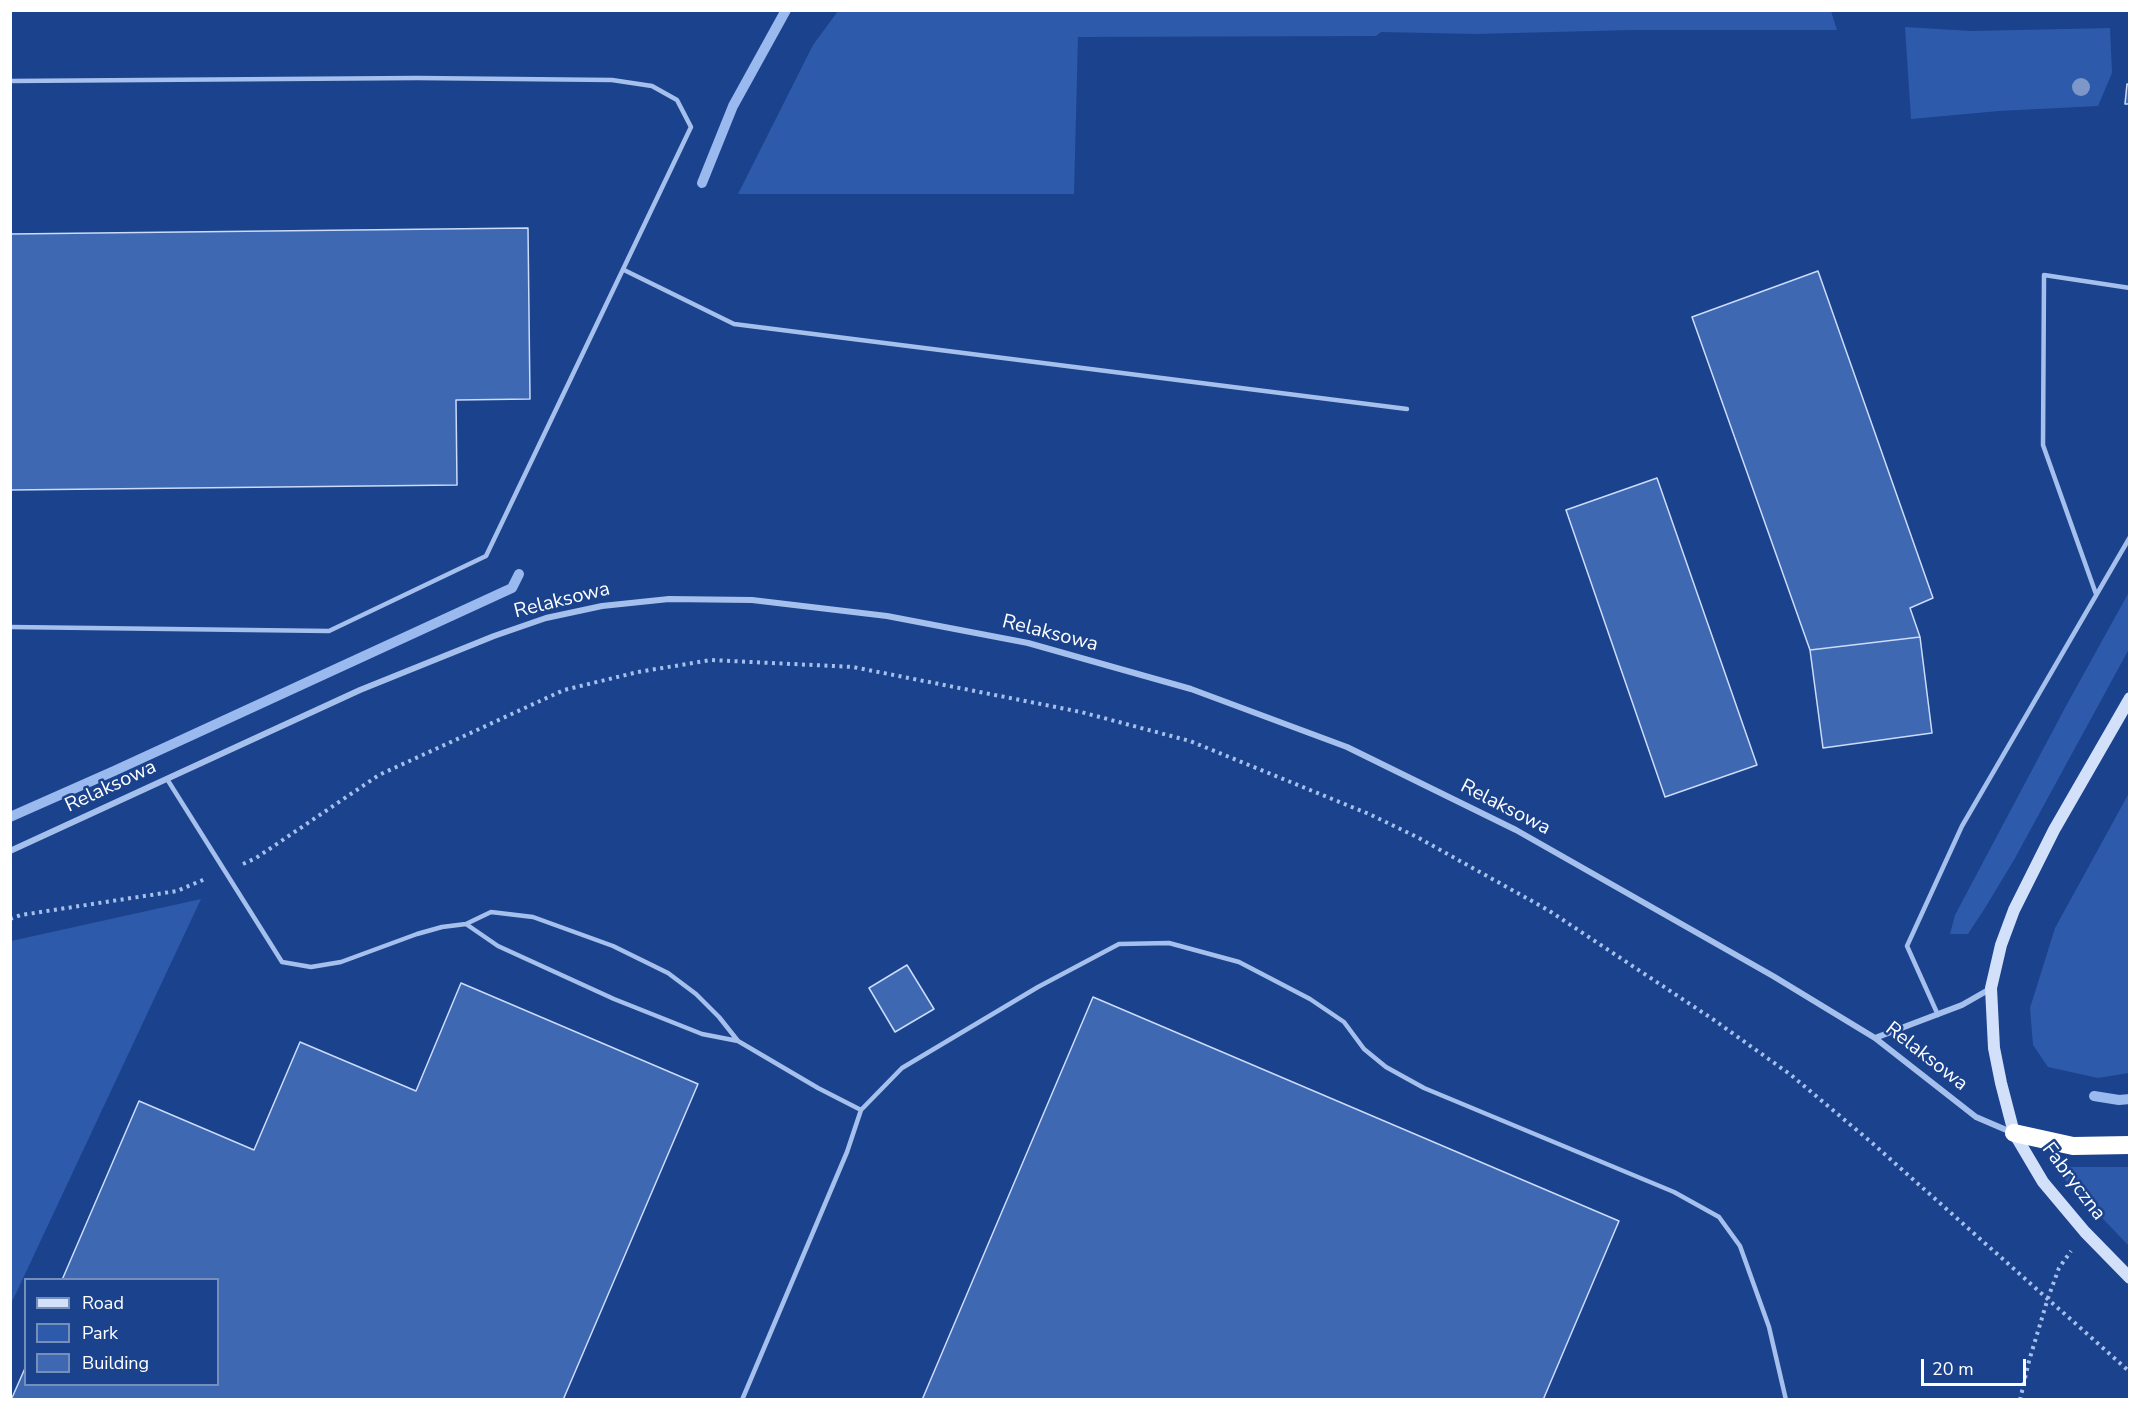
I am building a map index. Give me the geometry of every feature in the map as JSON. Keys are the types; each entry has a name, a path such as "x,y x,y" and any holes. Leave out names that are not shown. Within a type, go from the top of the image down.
{"highway":[{"path":"2014,1133 2073,1146 2130,1145"}],"main road":[{"name":"Fabryczna","path":"2130,698 2054,830 2014,910 2001,945 1991,988 1994,1048 2014,1133 2043,1182 2085,1232 2130,1278"}],"street":[{"name":"Relaksowa","path":"10,851 360,690 484,640 546,618 602,606 669,598 752,600 887,616 1028,643 1191,689 1347,747 1516,830 1773,976 1875,1038 1976,1117 2014,1133"},
{"path":"1875,1038 1962,1005 1991,988"}],"lane":[{"path":"10,81 612,80 652,86 677,100 691,127 486,556 329,631 10,627"},
{"path":"624,270 734,324 1407,409"},
{"path":"2096,594 2043,445 2044,275 2130,288"},
{"path":"1938,1015 1907,946 1962,826 2130,537"},
{"path":"167,779 282,962 311,967 341,962 417,934 442,927 466,924 491,912 533,917 613,946 668,973 696,994 719,1017 738,1041"},
{"path":"466,924 498,946 614,999 702,1034 738,1041 818,1088 861,1110"},
{"path":"742,1400 847,1152 861,1110 902,1068 1038,987 1119,944 1169,943 1239,962 1310,999 1344,1022 1364,1049 1386,1067 1424,1088 1674,1192 1719,1217 1740,1246 1744,1256 1769,1327 1786,1400"}],"path":[{"path":"10,919 21,915 177,891 256,858 379,775 564,690 639,672 711,660 853,667 1081,712 1190,741 1369,814 1417,837 1548,910 1714,1020 1791,1075 1871,1142 2130,1372"},
{"path":"2020,1400 2029,1361 2059,1268 2085,1232"}],"green space":[{"path":"838,11 1831,11 1837,30 1632,30 1475,34 1381,32 1376,36 1078,37 1074,194 738,194 813,45"},
{"path":"1905,27 1971,31 2110,28 2112,73 2098,106 1999,111 1911,119"},
{"path":"2129,592 2129,649 2014,860 1985,908 1968,934 1950,934 1955,915"},
{"path":"2129,793 2129,1073 2098,1078 2048,1067 2033,1045 2030,1008 2055,928"},
{"path":"201,899 11,1304 11,941"},
{"path":"2064,1167 2129,1167 2129,1246 2059,1173"}],"building":[{"path":"2127,84 2130,85 2130,104 2125,104"},
{"path":"528,228 530,399 456,400 457,485 10,490 10,234"},
{"path":"1818,271 1933,598 1910,608 1920,637 1810,650 1692,317"},
{"path":"1657,478 1757,765 1665,797 1566,510"},
{"path":"1920,637 1932,733 1823,748 1810,650"},
{"path":"907,965 934,1009 895,1032 869,988"},
{"path":"461,983 698,1084 563,1400 11,1400 24,1371 24,1386 219,1386 219,1278 63,1278 139,1101 254,1150 300,1042 416,1091"},
{"path":"1093,997 1619,1221 1543,1400 922,1400"}],"waterway":[{"path":"702,183 733,106 786,10"},
{"path":"10,817 512,588 519,574"},
{"path":"2094,1096 2119,1100 2130,1099"}]}
